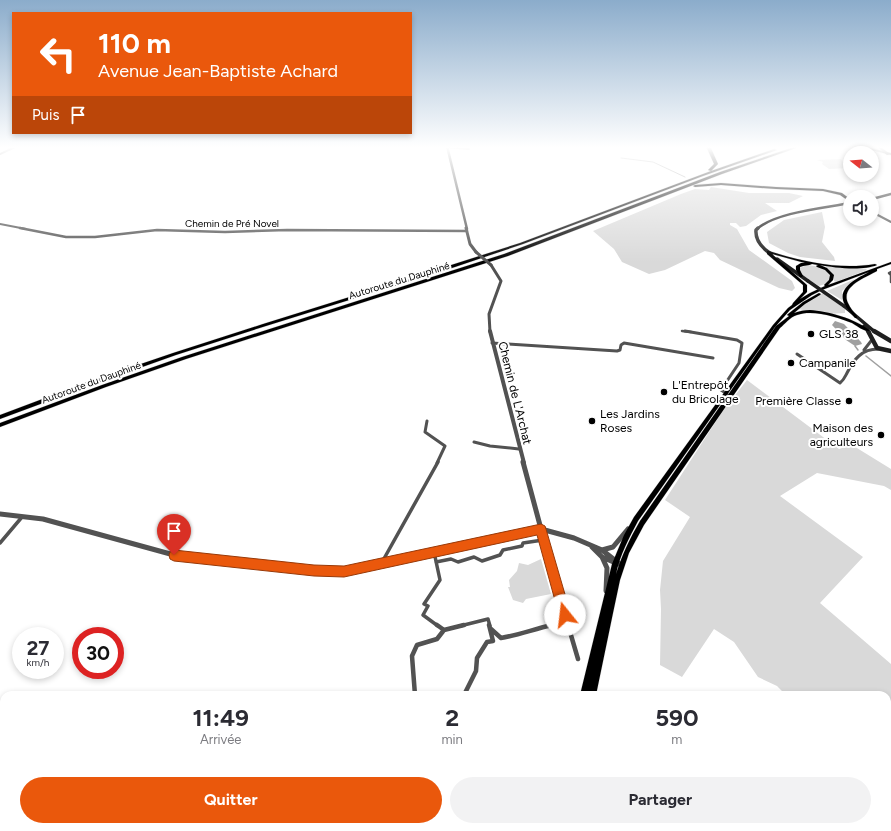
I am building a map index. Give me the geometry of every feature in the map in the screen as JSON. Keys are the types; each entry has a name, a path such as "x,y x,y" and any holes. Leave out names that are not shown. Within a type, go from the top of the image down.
{"highway":[{"name":"Autoroute du Dauphiné","path":"0,417 186,350 502,250 675,185"},
{"name":"Autoroute du Dauphiné","path":"0,425 92,390 184,358 506,255 691,185"},
{"path":"658,197 700,185"},
{"path":"730,185 826,190 843,196"}],"main road":[{"path":"879,197 891,194"},
{"path":"843,204 776,218 762,224 756,230 755,236 760,246 844,306 857,318 888,339"},
{"path":"768,252 791,258 860,268 891,262"},
{"path":"585,691 604,608 626,537 636,520 726,392 789,309 805,292 806,288 802,282 768,252"},
{"path":"785,265 784,260 791,258"},
{"path":"891,262 856,281 845,292 844,297 846,303 867,330 872,340 880,349 891,352"},
{"path":"789,309 828,284 832,275 823,267 809,264 798,266 800,276"},
{"path":"811,294 863,272 883,266"},
{"path":"594,691 618,563 642,522 776,327 793,311 814,296 883,266"},
{"path":"776,327 796,313 810,312 851,320 867,330"},
{"path":"872,340 888,339"}],"street":[{"path":"456,185 467,231"},
{"path":"879,216 891,222"},
{"name":"Chemin de Pré Novel","path":"0,224 66,237 95,237 157,230 225,232 288,230 467,231"},
{"name":"Chemin de L'Archat","path":"467,231 470,244 476,252 491,265 501,281 489,314 492,343 541,529"},
{"path":"891,274 891,282"},
{"path":"682,331 737,340 742,343 742,358 721,390 726,392 725,403"},
{"path":"797,354 840,382 843,381 857,356 872,340"},
{"path":"492,343 617,351 620,350 621,345 624,343 713,358"},
{"path":"863,351 873,348 880,349"},
{"path":"381,564 444,450 445,446 425,432 427,421"},
{"path":"474,442 490,446 520,449"},
{"path":"0,514 23,515 58,523 174,555 329,571 344,572 541,529 574,538 602,550 618,563"},
{"path":"0,543 23,515"},
{"path":"602,550 613,547 636,520"},
{"path":"541,529 578,659"},
{"path":"436,562 451,559 458,562 474,557 482,561 500,555 502,550 522,546 523,543 544,540"},
{"path":"590,546 603,558 618,563"},
{"path":"434,552 440,580 424,604 428,606 423,615 444,630"},
{"path":"603,558 608,554"},
{"path":"603,558 607,568 604,608"},
{"path":"416,691 412,656 417,645 437,639 444,630 488,620 493,640 487,642 477,658 476,671 466,691"},
{"path":"490,629 501,638 522,634 527,630 567,622"}],"shaded area":[{"path":"711,187 749,193 789,193 803,196 789,203 765,203 777,211 761,215 746,226 740,227 736,223 730,223 730,225 737,229 749,250 792,281 795,288 792,291 779,288 720,260 714,253 705,251 665,270 649,274 622,262 614,249 593,231 681,194 695,189 709,190"},
{"path":"822,212 825,227 822,242 834,257 835,261 800,257 788,253 769,243 767,232 784,220"},
{"path":"807,265 815,266 827,271 831,278 825,284 819,286 803,276 799,271 800,268"},
{"path":"825,267 867,270 836,282 834,281 834,277"},
{"path":"855,279 842,291 842,300 827,291"},
{"path":"823,293 845,309 845,313 829,314 797,309"},
{"path":"835,321 844,324 862,344 855,346 846,340 832,325"},
{"path":"747,380 839,449 852,445 891,469 891,490 884,486 817,473 780,496 863,557 820,603 891,664 891,691 782,691 777,686 758,677 734,642 714,629 682,677 660,665 660,590 663,561 690,517 665,500 722,412"},
{"path":"541,559 551,594 526,599 523,603 513,600 508,587 510,587 509,580 517,571 519,563 528,565"}],"waterway":[{"path":"855,346 858,350"},
{"path":"866,356 891,376"}],"place":[{"name":"GLS 38","path":"811,334"},
{"name":"Campanile","path":"791,363"},
{"name":"L'Entrepôt du Bricolage","path":"664,392"},
{"name":"Première Classe","path":"849,401"},
{"name":"Les Jardins Roses","path":"592,421"},
{"name":"Maison des agriculteurs","path":"881,435"}],"route":[{"path":"174,555 344,572 541,529 565,615"}]}
